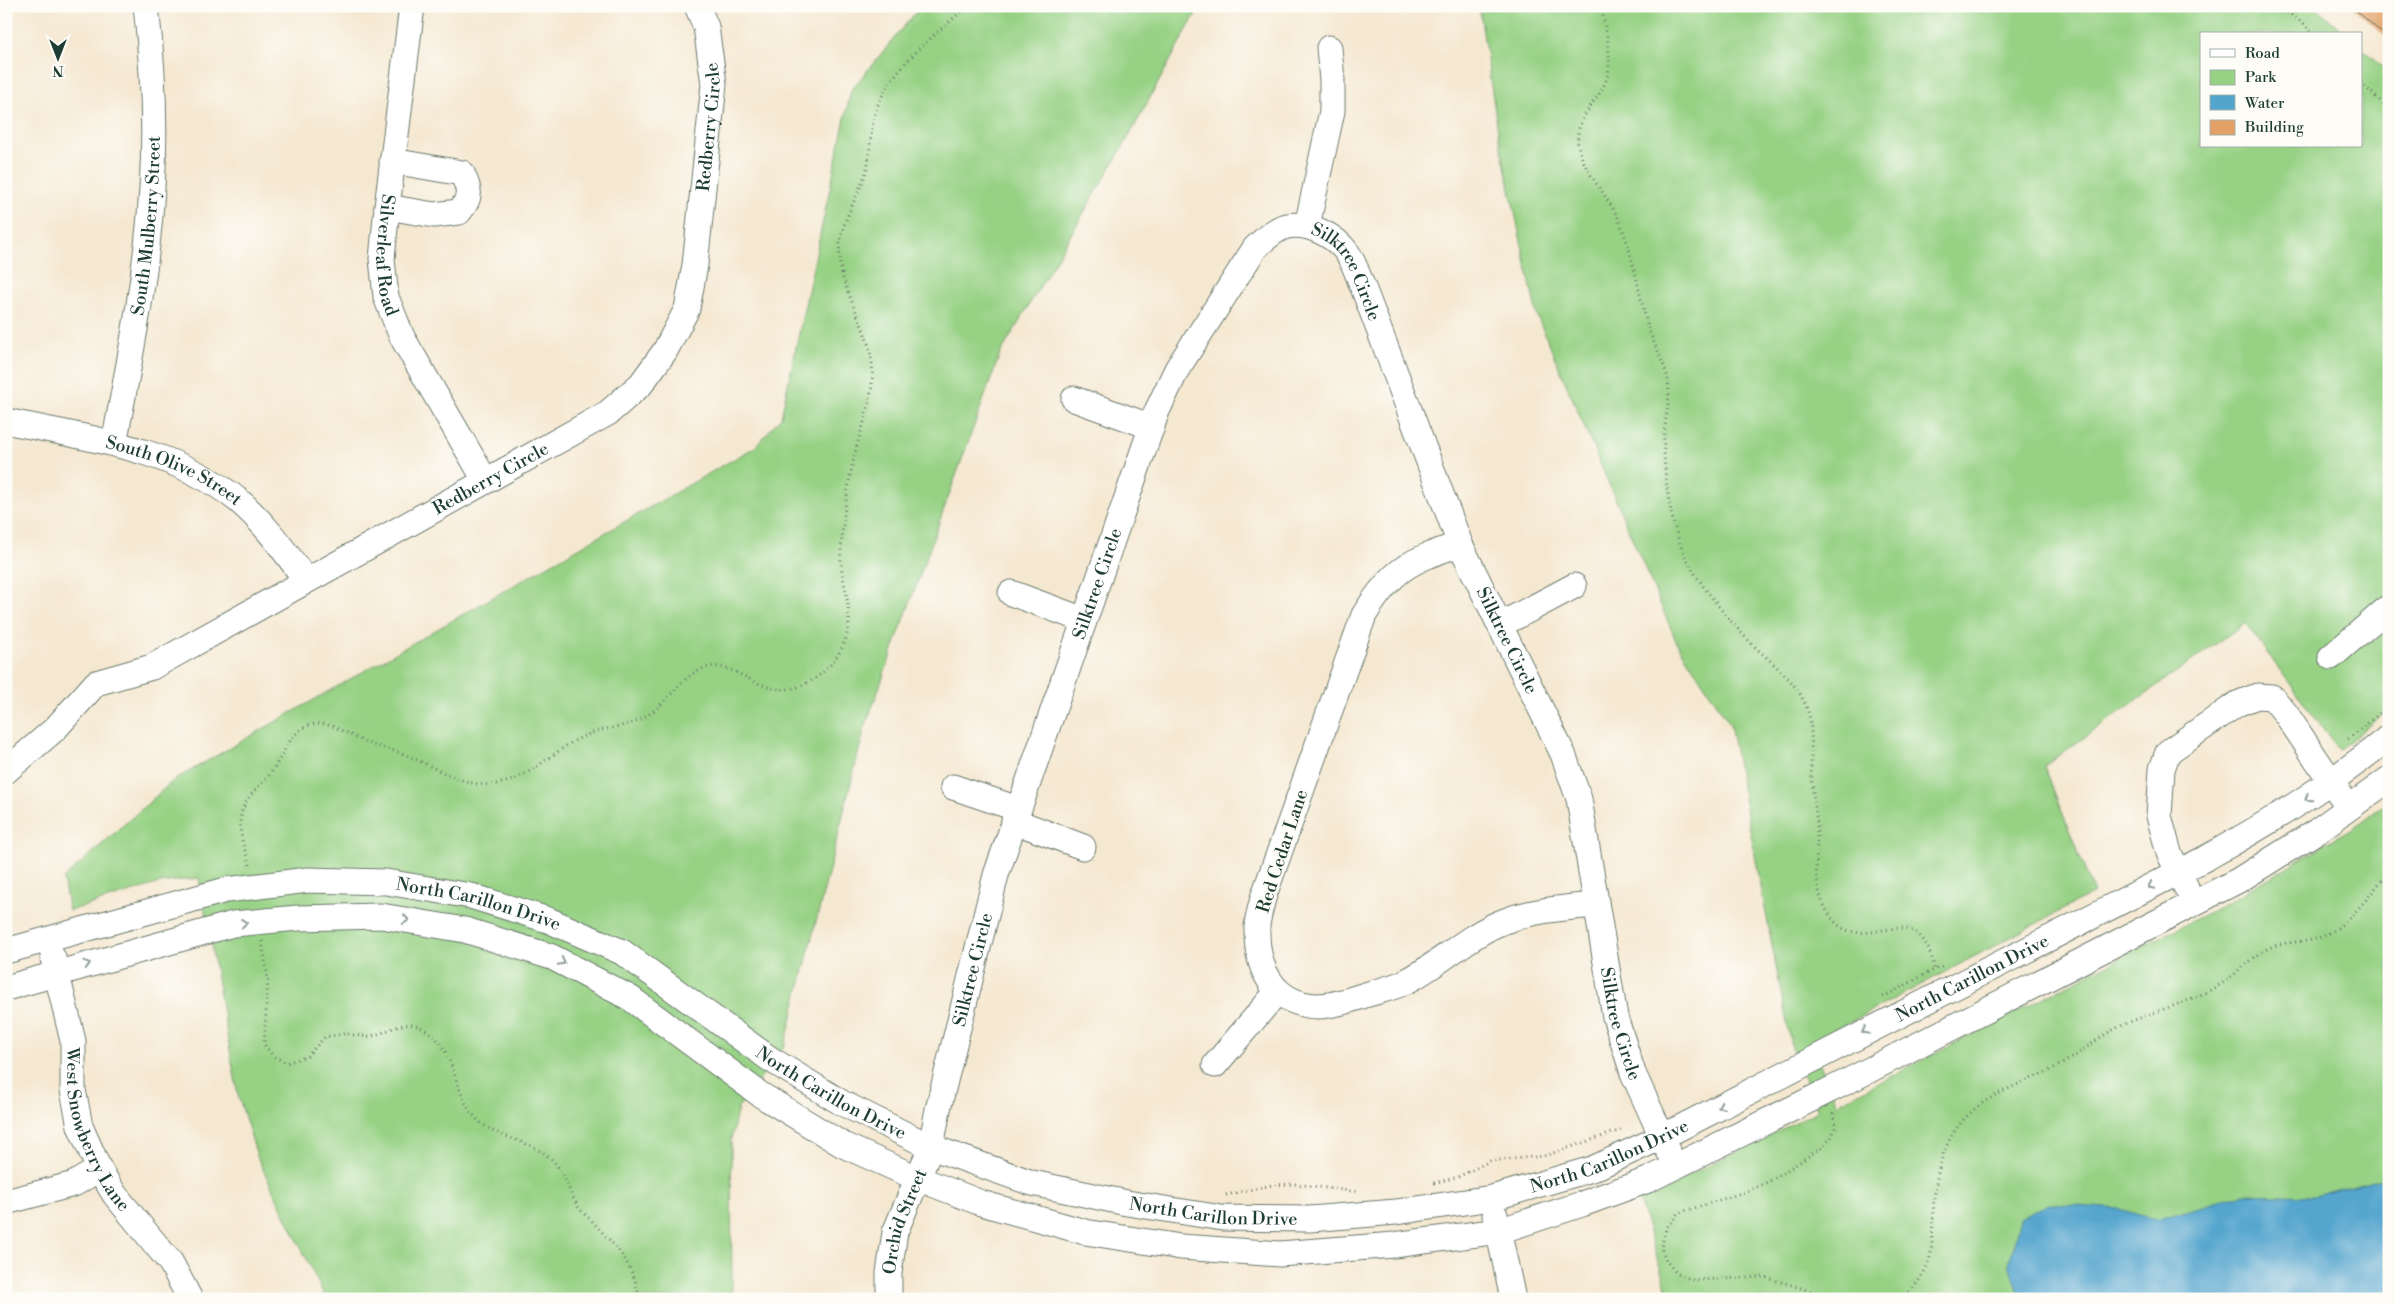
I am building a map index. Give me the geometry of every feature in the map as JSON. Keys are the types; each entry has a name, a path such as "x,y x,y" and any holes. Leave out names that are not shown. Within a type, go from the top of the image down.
{"street":[{"name":"South Mulberry Street","path":"114,444 135,334 152,188 153,114 146,6"},
{"name":"Silverleaf Road","path":"412,6 382,259 386,297 402,337 485,480"},
{"name":"Redberry Circle","path":"6,771 55,729 96,683 152,667 608,413 641,384 665,351 687,309 695,265 714,84 706,27 698,6"},
{"path":"1306,226 1332,111 1332,80 1328,48"},
{"path":"387,207 434,215 459,212 467,203 470,189 462,173 392,162"},
{"name":"Silktree Circle","path":"931,1147 938,1109 996,875 1152,427 1177,369 1255,248 1271,234 1287,226 1306,226 1319,230 1334,240 1348,254 1364,290 1460,544 1563,754 1579,800 1615,1017 1633,1073 1676,1166"},
{"path":"1074,398 1152,427"},
{"name":"South Olive Street","path":"6,421 114,444 154,455 197,473 238,501 270,533 306,580"},
{"name":"Red Cedar Lane","path":"1277,992 1267,978 1261,960 1257,928 1263,898 1364,615 1376,595 1394,575 1416,559 1460,544"},
{"path":"1500,625 1574,586"},
{"path":"1011,593 1084,620"},
{"path":"2331,657 2389,607"},
{"path":"2194,903 2169,853 2159,816 2162,769 2168,752 2238,704 2257,696 2272,698 2286,714 2349,808"},
{"name":"North Carillon Drive","path":"6,951 226,890 308,880 386,882 471,896 548,920 622,952 770,1059 842,1103 931,1147 1032,1183 1222,1218 1310,1219 1396,1212 1492,1198 1592,1168 1662,1137 2178,872 2279,817 2332,781 2389,738"},
{"name":"North Carillon Drive","path":"6,988 233,924 298,918 381,916 465,930 552,956 630,998 761,1095 844,1145 917,1178 981,1202 1085,1232 1181,1247 1280,1254 1394,1245 1499,1231 1582,1204 1676,1166 1850,1080 2239,880 2318,831 2389,779"},
{"path":"953,787 1084,847"},
{"path":"1215,1065 1277,992 1296,1002 1338,1004 1402,984 1428,970 1472,938 1502,922 1539,910 1595,905"},
{"name":"West Snowberry Lane","path":"48,940 73,1041 73,1090 80,1126 99,1170 115,1195 171,1262 190,1299"},
{"name":"Orchid Street","path":"889,1299 889,1273 895,1232 931,1147"},
{"path":"6,1202 74,1184 99,1170"},
{"path":"1492,1198 1513,1299"}],"path":[{"path":"252,873 241,835 240,820 246,803 273,770 294,736 307,726 321,723 334,726 355,738 401,753 476,784 499,784 515,778 590,733 618,728 647,717 686,679 704,668 716,666 730,669 747,680 772,688 793,689 810,682 828,669 840,650 848,630 848,608 841,554 848,485 873,386 869,343 842,272 839,247 844,225 867,167 876,112 887,84 906,62 967,6"},
{"path":"1601,6 1610,60 1608,74 1604,87 1582,119 1578,143 1592,176 1605,194 1623,230 1649,330 1668,380 1664,440 1666,465 1670,501 1684,555 1698,578 1748,640 1791,682 1806,706 1812,733 1811,766 1817,828 1815,865 1819,892 1831,918 1850,932 1868,933 1898,928 1912,930 1925,943 1934,958 1934,970 1944,967"},
{"path":"2280,6 2304,24 2310,32"},
{"path":"2362,84 2389,109"},
{"path":"2346,741 2389,706"},
{"path":"1902,1299 1918,1284 1929,1262 1938,1170 1944,1151 1955,1129 1967,1115 1984,1103 2078,1056 2093,1043 2122,1025 2180,1004 2220,984 2248,961 2270,948 2282,943 2320,938 2335,929 2360,907 2389,872"},
{"path":"261,933 268,979 263,1021 264,1044 273,1056 287,1062 307,1056 325,1037 344,1034 370,1036 400,1026 417,1025 430,1033 446,1051 460,1092 474,1117 497,1133 533,1146 550,1158 565,1178 576,1204 618,1248 630,1265 640,1299"},
{"path":"1831,1109 1836,1126 1832,1138 1821,1148 1772,1180 1748,1191 1678,1213 1666,1229 1661,1248 1666,1260 1676,1273 1693,1280 1765,1277 1837,1299"},
{"path":"1430,1184 1458,1177 1490,1162 1544,1156 1629,1128"},
{"path":"1218,1196 1272,1185 1294,1184 1366,1191"}],"green space":[{"path":"921,6 1200,6 1127,140 1000,354 865,727 785,1045 738,1108 731,1139 732,1299 326,1299 258,1159 238,1095 199,878 160,883 69,911 63,879 174,780 755,447 781,417 851,90"},
{"path":"1479,6 2315,6 2344,32 2200,32 2200,148 2362,148 2362,49 2389,72 2389,709 2339,750 2245,623 2044,766 2094,893 1811,1043 1837,1104 2227,903 2360,823 2389,801 2389,1299 1670,1299 1639,1200 1818,1111 1791,1045 1730,724 1677,643 1537,316 1499,138"}],"water":[{"path":"2389,1176 2389,1299 2020,1299 2009,1264 2020,1218 2049,1204 2120,1209 2156,1220 2242,1194 2314,1196"}],"building":[{"path":"2351,6 2389,6 2389,39"}]}
